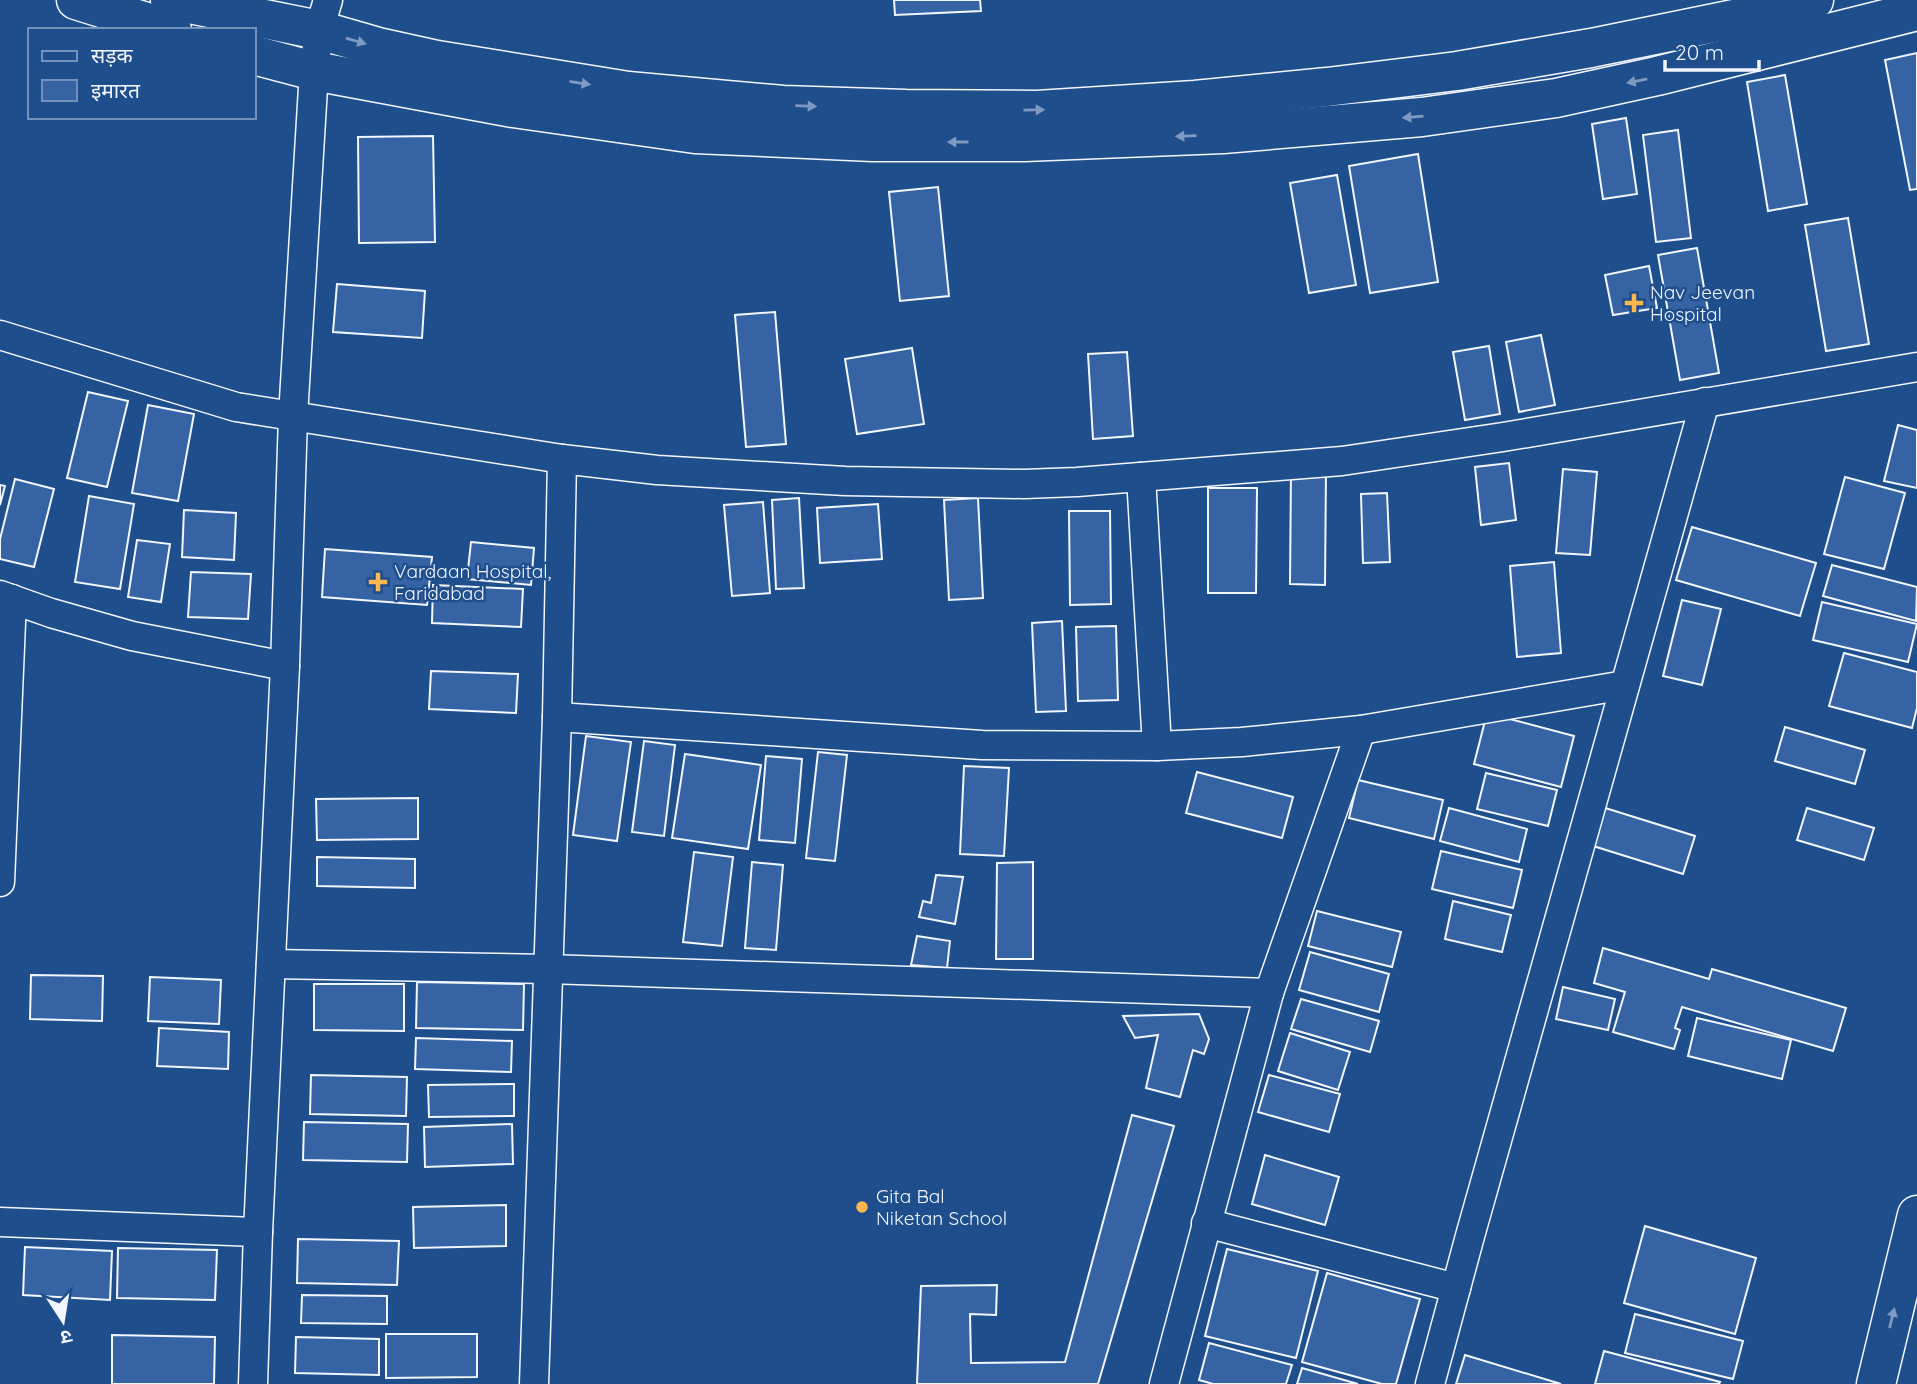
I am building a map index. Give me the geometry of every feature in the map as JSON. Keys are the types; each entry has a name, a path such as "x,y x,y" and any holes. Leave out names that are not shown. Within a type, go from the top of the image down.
{"street":[{"path":"76,0 166,28"},
{"path":"170,0 324,15 378,47 437,60 628,91 783,105 1037,110 1195,100 1457,71 1591,48 1814,0"},
{"path":"256,56 314,71 513,108 695,134 873,142 1024,142 1223,134 1422,117 1556,98 1657,76 1917,11"},
{"path":"253,1384 285,666 293,416 314,71 324,15"},
{"path":"0,335 236,407 562,459 657,470 845,481 1024,484 1342,461 1503,437 1917,367"},
{"path":"1430,1384 1704,402"},
{"path":"534,1384 557,717 562,459"},
{"path":"1141,477 1157,746"},
{"path":"0,882 6,597 132,636 285,666"},
{"path":"557,717 982,745 1157,746 1242,742 1361,730 1625,685"},
{"path":"1164,1384 1269,993 1361,730"},
{"path":"271,964 548,969 1269,993"},
{"path":"1876,1384 1917,1215"},
{"path":"0,1222 258,1232"},
{"path":"1206,1223 1456,1288"}],"building":[{"path":"894,0 980,0 981,11 895,15"},
{"path":"1917,53 1917,189 1910,190 1885,60"},
{"path":"1785,75 1807,204 1768,211 1747,82"},
{"path":"1626,118 1637,194 1603,199 1592,124"},
{"path":"1678,130 1691,238 1656,242 1643,135"},
{"path":"433,136 435,242 359,243 358,137"},
{"path":"1418,154 1438,282 1370,293 1349,166"},
{"path":"1337,175 1356,285 1309,293 1290,183"},
{"path":"938,187 949,296 900,301 889,192"},
{"path":"1848,218 1869,344 1826,351 1805,225"},
{"path":"1697,248 1719,373 1680,380 1658,255"},
{"path":"1649,266 1657,308 1613,315 1605,275"},
{"path":"337,284 425,291 422,338 333,332"},
{"path":"775,312 786,444 746,447 735,315"},
{"path":"1541,335 1555,405 1519,412 1506,342"},
{"path":"1489,346 1500,414 1465,420 1453,352"},
{"path":"912,348 924,424 857,434 845,359"},
{"path":"1127,352 1133,436 1093,439 1088,354"},
{"path":"88,392 128,401 107,487 67,478"},
{"path":"148,405 194,414 178,501 132,493"},
{"path":"1898,425 1917,430 1917,488 1884,481"},
{"path":"1509,463 1516,520 1481,525 1475,467"},
{"path":"1291,469 1326,469 1325,585 1290,584"},
{"path":"1563,469 1597,472 1590,555 1556,553"},
{"path":"1845,477 1905,493 1884,569 1824,554"},
{"path":"15,479 54,489 34,567 0,559 0,539"},
{"path":"0,485 5,486 0,505"},
{"path":"1208,488 1257,488 1256,593 1208,593"},
{"path":"1387,493 1390,562 1363,563 1361,494"},
{"path":"89,496 134,504 120,589 75,582"},
{"path":"799,498 804,588 776,589 772,500"},
{"path":"978,498 983,598 949,600 944,500"},
{"path":"763,502 770,593 732,596 724,505"},
{"path":"878,504 882,559 820,563 817,508"},
{"path":"184,510 236,513 234,560 182,557"},
{"path":"1069,511 1110,511 1111,604 1070,605"},
{"path":"1692,527 1816,563 1800,616 1676,580"},
{"path":"137,540 170,544 161,602 128,597"},
{"path":"471,542 534,548 531,585 467,579"},
{"path":"325,549 432,557 427,605 322,597"},
{"path":"1554,562 1561,653 1517,657 1510,566"},
{"path":"1832,565 1917,587 1916,621 1823,596"},
{"path":"191,572 251,574 248,619 188,617"},
{"path":"433,585 523,589 521,627 432,623"},
{"path":"1682,600 1721,609 1702,685 1663,676"},
{"path":"1822,602 1917,624 1908,662 1813,640"},
{"path":"1062,621 1066,711 1036,712 1032,623"},
{"path":"1116,626 1118,700 1078,701 1076,627"},
{"path":"1844,653 1917,672 1917,708 1912,728 1829,706"},
{"path":"431,671 518,674 516,713 429,709"},
{"path":"1487,713 1574,736 1561,787 1474,764"},
{"path":"1785,727 1865,750 1855,784 1775,761"},
{"path":"586,736 631,742 617,841 573,835"},
{"path":"644,741 675,745 664,836 632,832"},
{"path":"818,752 847,755 835,861 806,858"},
{"path":"685,754 761,765 748,849 672,838"},
{"path":"766,756 802,759 795,843 759,840"},
{"path":"964,766 1009,768 1004,856 960,854"},
{"path":"1197,772 1293,797 1282,838 1186,813"},
{"path":"1486,773 1557,790 1548,826 1477,809"},
{"path":"1358,780 1443,800 1434,839 1349,818"},
{"path":"418,798 418,839 317,840 316,799"},
{"path":"1602,807 1695,836 1683,874 1590,845"},
{"path":"1449,808 1527,829 1519,862 1440,841"},
{"path":"1807,808 1874,828 1864,860 1797,840"},
{"path":"1441,851 1522,870 1513,908 1432,889"},
{"path":"694,852 733,857 722,946 683,942"},
{"path":"317,857 415,859 415,888 317,886"},
{"path":"752,862 783,865 776,950 745,948"},
{"path":"1033,862 1033,959 996,959 997,863"},
{"path":"936,875 963,877 955,924 919,917 923,901 931,903"},
{"path":"1453,901 1511,915 1502,952 1445,939"},
{"path":"1317,911 1401,932 1392,967 1308,946"},
{"path":"917,936 950,941 947,968 911,965"},
{"path":"1603,948 1709,979 1712,969 1846,1008 1833,1051 1682,1007 1675,1028 1680,1030 1674,1049 1613,1032 1625,992 1594,983"},
{"path":"1310,952 1389,974 1379,1012 1299,990"},
{"path":"31,975 103,976 102,1021 30,1019"},
{"path":"150,977 221,980 219,1024 148,1021"},
{"path":"417,982 524,984 523,1030 416,1028"},
{"path":"314,984 404,984 404,1031 314,1030"},
{"path":"1563,987 1615,999 1608,1030 1556,1019"},
{"path":"1301,999 1379,1021 1370,1052 1291,1029"},
{"path":"1199,1014 1209,1039 1204,1054 1193,1050 1180,1097 1146,1088 1158,1035 1135,1038 1123,1016"},
{"path":"1697,1018 1791,1040 1782,1079 1688,1056"},
{"path":"159,1028 229,1032 228,1069 157,1066"},
{"path":"1290,1033 1350,1052 1338,1090 1278,1071"},
{"path":"416,1038 512,1041 511,1072 415,1069"},
{"path":"311,1075 407,1077 406,1116 310,1114"},
{"path":"1269,1075 1340,1094 1329,1132 1258,1112"},
{"path":"514,1084 514,1116 429,1117 428,1085"},
{"path":"1132,1115 1174,1126 1098,1384 917,1384 921,1286 997,1285 996,1315 970,1314 971,1363 1065,1362"},
{"path":"304,1122 408,1124 407,1162 303,1160"},
{"path":"512,1124 513,1164 425,1167 424,1127"},
{"path":"1265,1155 1339,1177 1325,1225 1252,1204"},
{"path":"506,1205 506,1246 414,1248 413,1207"},
{"path":"1645,1226 1756,1258 1735,1334 1624,1303"},
{"path":"298,1239 399,1241 397,1285 297,1283"},
{"path":"25,1247 112,1251 110,1300 23,1295"},
{"path":"118,1248 217,1250 215,1300 117,1298"},
{"path":"1227,1249 1318,1271 1296,1358 1205,1336"},
{"path":"1327,1273 1420,1299 1396,1384 1382,1384 1302,1362"},
{"path":"302,1295 387,1296 387,1324 301,1323"},
{"path":"1635,1314 1743,1341 1733,1379 1625,1353"},
{"path":"386,1334 477,1334 477,1377 386,1378"},
{"path":"112,1335 215,1337 214,1384 112,1384"},
{"path":"296,1337 379,1339 379,1375 295,1373"},
{"path":"1209,1343 1292,1365 1286,1384 1213,1384 1199,1380"},
{"path":"1604,1351 1720,1382 1595,1384"},
{"path":"1465,1355 1561,1384 1456,1384"},
{"path":"1302,1368 1358,1384 1297,1384"}],"place":[{"name":"Nav Jeevan Hospital","path":"1634,303"},
{"name":"Vardaan Hospital, Faridabad","path":"378,582"},
{"name":"Gita Bal Niketan School","path":"862,1207"}]}
